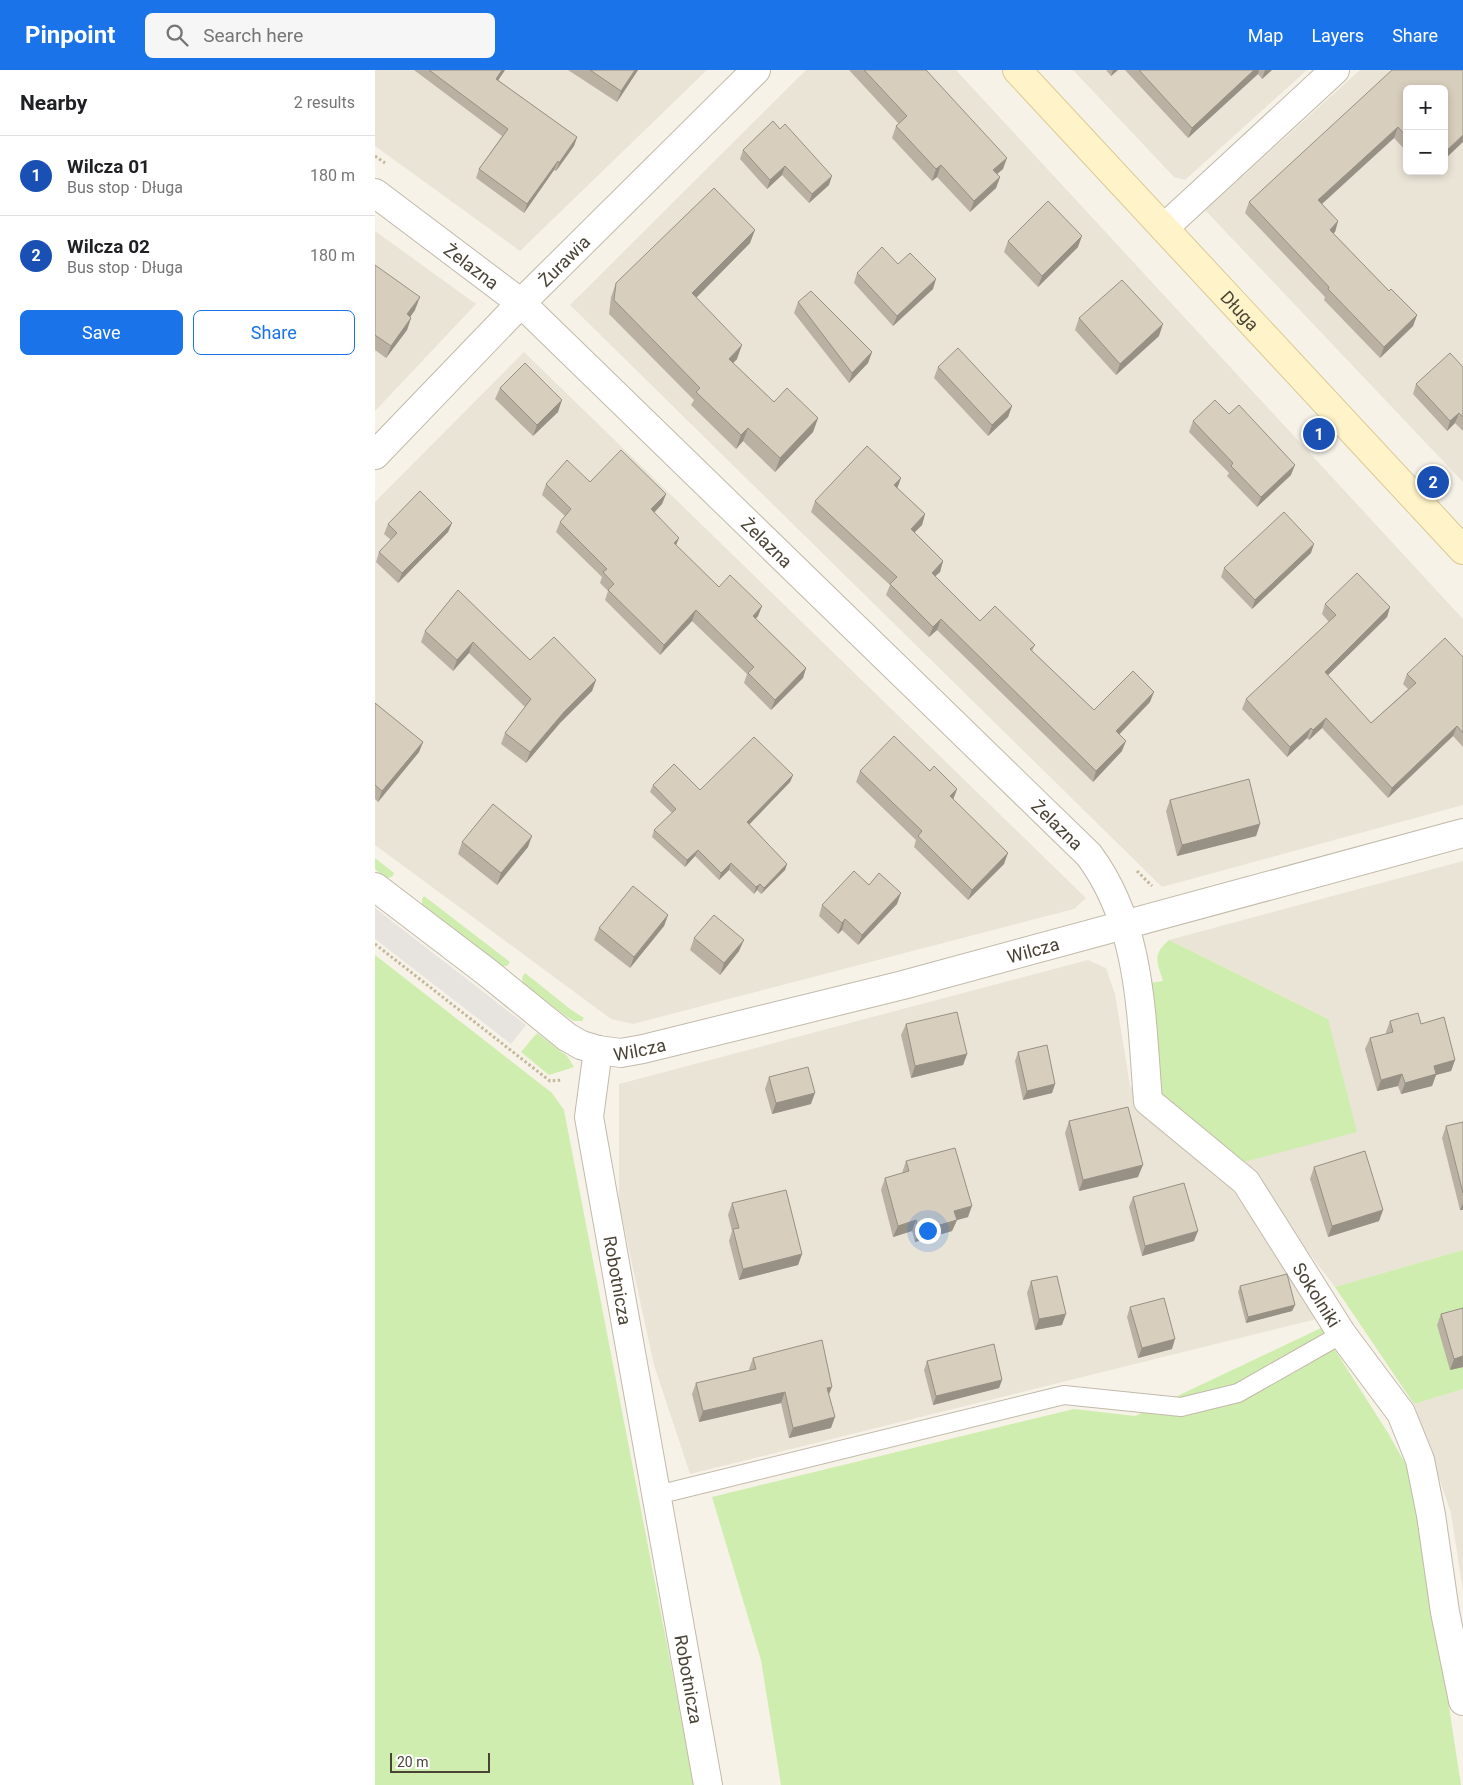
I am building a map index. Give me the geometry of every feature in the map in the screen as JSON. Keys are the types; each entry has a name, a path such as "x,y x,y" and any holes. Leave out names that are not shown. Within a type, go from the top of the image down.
{"street":[{"name":"Żurawia","path":"375,455 521,302 756,70"},
{"name":"Długa","path":"1017,70 1463,550"},
{"path":"1164,228 1335,70"},
{"name":"Żelazna","path":"375,193 521,302 1089,855 1101,870 1126,924"},
{"name":"Wilcza","path":"598,1050 621,1053 643,1049 903,984 1463,833"},
{"path":"375,887 567,1036 581,1045 598,1050"},
{"name":"Sokolniki","path":"1126,924 1139,983 1148,1101 1246,1182 1342,1334 1401,1413 1420,1460 1431,1515 1445,1612 1463,1701"},
{"name":"Robotnicza","path":"598,1050 589,1117 708,1785"}],"lane":[{"path":"657,1495 1064,1395 1181,1407 1238,1393 1342,1334"}],"path":[{"path":"1134,868 1155,889"}],"shaded area":[{"path":"375,70 707,70 520,251 375,146"},
{"path":"806,70 956,70 1463,619 1463,805 1162,887 570,305"},
{"path":"1073,70 1307,70 1185,180 1174,177"},
{"path":"1360,70 1463,70 1463,482 1205,210"},
{"path":"375,231 476,304 375,411"},
{"path":"524,352 1086,898 1074,909 633,1024 611,1019 375,845 375,502"},
{"path":"1463,861 1463,1250 1335,1287 1240,1163 1328,1019 1169,940"},
{"path":"375,908 526,1025 511,1044 375,939"},
{"path":"1088,960 1106,968 1115,994 1130,1085 1144,1108 1181,1137 1238,1196 1321,1318 690,1474 654,1365 619,1204 619,1084"},
{"path":"1463,1389 1463,1591 1451,1513 1414,1404"}],"green space":[{"path":"375,858 394,873 392,877 385,878 375,869"},
{"path":"424,896 510,962 507,966 500,966 422,906"},
{"path":"1169,940 1328,1019 1357,1132 1240,1163 1160,1093 1151,983 1163,981 1157,959 1160,950"},
{"path":"375,955 552,1093 564,1110 694,1785 375,1785"},
{"path":"525,973 584,1018 582,1021 574,1021 567,1017 523,983 522,977"},
{"path":"537,1033 567,1056 574,1067 549,1075 521,1052"},
{"path":"1463,1250 1463,1389 1414,1404 1335,1287"},
{"path":"1321,1328 1388,1433 1414,1479 1461,1785 781,1785 761,1660 712,1497 1074,1409 1135,1416"}],"building":[{"path":"429,70 502,70 496,79 577,137 527,204 479,169 508,129"},
{"path":"590,70 635,70 621,91"},
{"path":"864,70 926,70 1007,158 993,170 1000,177 974,201 941,165 936,169 896,126 907,116"},
{"path":"1139,70 1254,70 1192,128"},
{"path":"1392,70 1463,70 1463,135 1448,149 1448,85 1403,85 1403,133 1398,127 1318,200 1338,221 1330,230 1389,291 1391,289 1417,315 1384,347 1249,202"},
{"path":"773,121 780,129 785,124 832,176 812,194 785,166 770,180 743,150"},
{"path":"714,188 755,230 692,293 742,345 729,359 774,402 787,388 818,418 780,458 748,428 741,435 696,392 700,388 614,300 616,283"},
{"path":"1048,201 1082,236 1042,276 1008,241"},
{"path":"882,247 898,264 910,253 936,279 897,316 857,273"},
{"path":"375,265 420,297 407,314 411,318 391,346 375,335"},
{"path":"1122,280 1163,324 1120,364 1079,318"},
{"path":"811,291 872,352 852,373 798,302"},
{"path":"958,348 1012,406 992,425 938,367"},
{"path":"1450,353 1463,367 1463,417 1459,413 1450,421 1416,384"},
{"path":"525,363 562,400 537,425 500,388"},
{"path":"1215,400 1229,414 1239,405 1295,465 1261,497 1231,466 1233,463 1193,421"},
{"path":"867,446 901,478 894,485 925,514 911,529 943,561 932,573 980,621 995,606 1035,645 1030,649 1094,710 1133,671 1154,692 1116,731 1126,741 1096,771 941,619 933,627 890,584 897,577 815,501"},
{"path":"621,450 666,494 651,509 679,538 674,543 719,587 730,575 762,606 753,616 806,668 775,700 748,673 754,667 696,610 664,645 608,590 614,584 603,572 607,569 560,522 571,509 546,484 567,460 590,482"},
{"path":"420,491 452,523 402,573 379,552 397,533 388,524"},
{"path":"1284,512 1314,544 1255,600 1224,568"},
{"path":"1357,573 1390,607 1325,672 1371,723 1416,683 1407,674 1445,638 1463,657 1463,733 1457,726 1392,788 1326,718 1313,730 1311,728 1290,747 1246,699 1336,615 1325,604"},
{"path":"458,590 530,660 554,637 596,680 564,712 530,752 505,733 531,699 473,642 457,660 425,631"},
{"path":"375,703 423,742 382,791 375,785"},
{"path":"894,736 930,771 934,766 957,789 950,796 1008,853 972,890 918,836 922,831 860,771"},
{"path":"754,737 793,775 747,822 787,864 764,888 760,884 756,887 731,863 721,873 698,850 687,860 654,830 676,809 653,785 674,764 700,790"},
{"path":"1249,779 1260,824 1182,845 1170,800"},
{"path":"493,804 532,836 501,873 462,842"},
{"path":"854,871 869,885 879,873 901,893 862,935 845,919 842,923 822,905"},
{"path":"633,886 668,915 634,957 599,928"},
{"path":"714,915 744,940 724,963 694,938"},
{"path":"957,1012 967,1054 915,1066 906,1024"},
{"path":"1418,1013 1421,1024 1444,1017 1455,1060 1434,1066 1436,1074 1405,1083 1402,1074 1381,1080 1370,1038 1393,1032 1390,1021"},
{"path":"1047,1045 1055,1084 1027,1091 1018,1052"},
{"path":"808,1067 815,1093 776,1103 769,1077"},
{"path":"1128,1107 1143,1165 1083,1180 1069,1121"},
{"path":"1463,1122 1463,1193 1446,1126"},
{"path":"955,1148 972,1206 954,1211 957,1220 919,1231 916,1220 898,1226 885,1178 909,1171 906,1161"},
{"path":"1365,1151 1383,1210 1332,1226 1314,1167"},
{"path":"1184,1183 1198,1231 1145,1246 1133,1197"},
{"path":"786,1190 802,1254 743,1269 733,1229 739,1228 732,1203"},
{"path":"1287,1274 1295,1305 1248,1317 1240,1286"},
{"path":"1057,1276 1066,1314 1039,1319 1031,1281"},
{"path":"1164,1298 1175,1339 1142,1348 1130,1307"},
{"path":"1463,1308 1463,1356 1454,1359 1441,1314"},
{"path":"822,1340 832,1387 827,1388 835,1417 793,1428 785,1392 703,1411 696,1383 756,1369 753,1358"},
{"path":"994,1344 1002,1380 936,1396 927,1361"}],"place":[{"name":"Wilcza 01","path":"1319,434"},
{"name":"Wilcza 02","path":"1433,482"}]}
